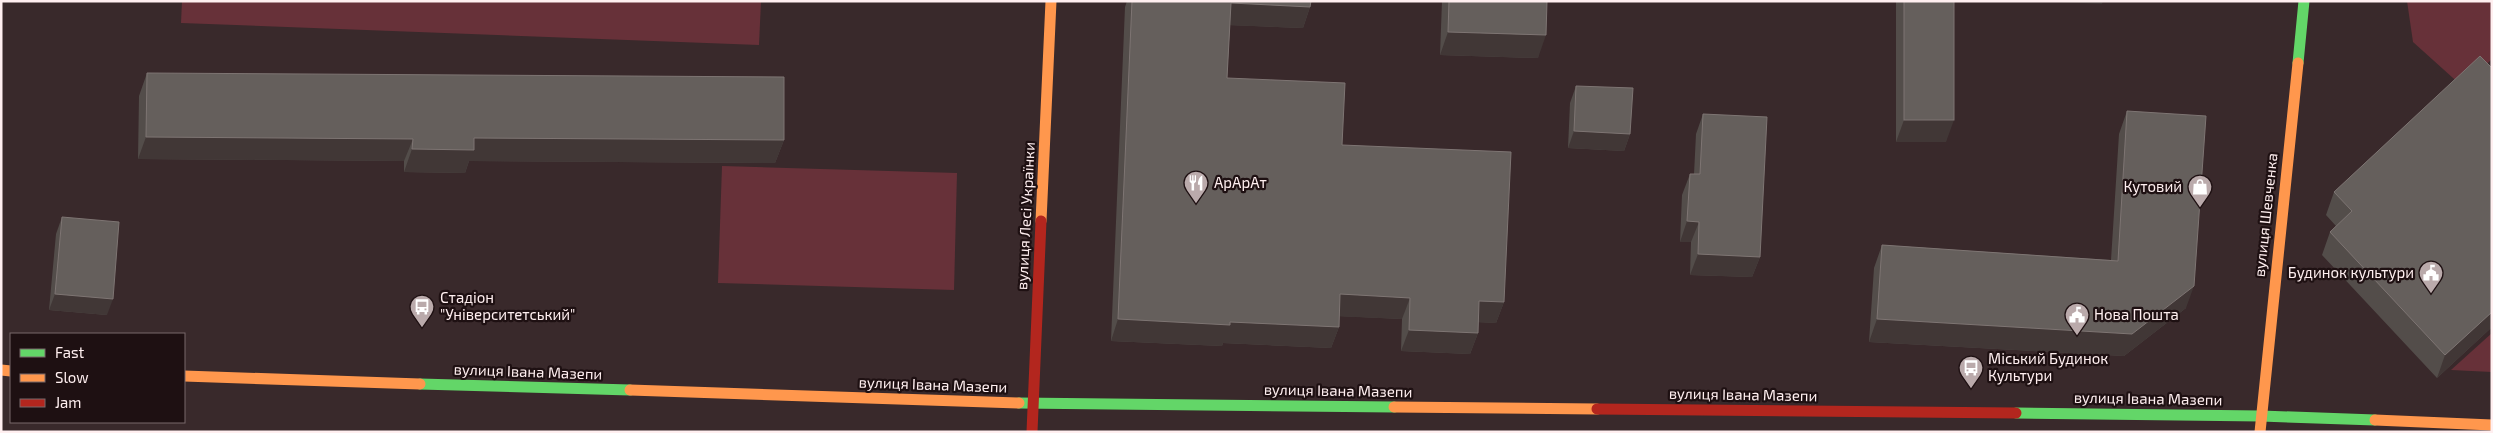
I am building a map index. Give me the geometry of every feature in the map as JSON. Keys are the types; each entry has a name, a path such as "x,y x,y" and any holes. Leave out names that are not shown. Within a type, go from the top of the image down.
{"street":[{"name":"вулиця Лесі Українки","path":"1032,432 1051,1"},
{"name":"вулиця Шевченка","path":"2260,432 2304,1"},
{"name":"вулиця Івана Мазепи","path":"185,376 1032,403 2261,416 2492,425"}],"shaded area":[{"path":"182,1 761,1 759,45 181,23"},
{"path":"2407,1 2492,1 2492,59 2463,87 2413,42"},
{"path":"722,166 957,173 954,290 718,283"},
{"path":"2492,333 2492,372 2451,370"}],"building":[{"path":"1132,1 1311,1 1310,7 1231,3 1227,78 1345,83 1342,145 1511,152 1504,302 1479,301 1478,333 1409,330 1410,298 1340,294 1339,327 1230,322 1230,325 1118,319"},
{"path":"1449,1 1547,1 1546,35 1448,32"},
{"path":"1904,1 1954,1 1954,120 1904,120"},
{"path":"2480,56 2492,68 2492,312 2445,355 2330,232 2352,211 2334,192"},
{"path":"147,73 784,77 784,140 474,138 474,150 412,149 413,139 146,137"},
{"path":"1576,86 1633,88 1630,134 1574,131"},
{"path":"2127,111 2206,116 2194,286 2132,334 1877,319 1882,245 2118,261"},
{"path":"1703,114 1767,117 1760,257 1698,254 1699,222 1687,221 1690,174 1700,174"},
{"path":"62,217 119,222 113,299 55,294"}],"traffic: fast":[{"path":"2298,63 2304,1"},
{"path":"420,384 630,390"},
{"path":"1019,403 1394,407"},
{"path":"2016,413 2261,416 2375,420"}],"traffic: slow":[{"path":"1041,221 1051,1"},
{"path":"2260,432 2298,63"},
{"path":"1,370 10,371"},
{"path":"185,376 420,384"},
{"path":"630,390 1019,403"},
{"path":"1394,407 1597,409"},
{"path":"2375,420 2492,425"}],"traffic: jam":[{"path":"1032,432 1041,221"},
{"path":"1597,409 2016,413"}],"place":[{"name":"АрАрАт","path":"1196,204"},
{"name":"Кутовий","path":"2200,208"},
{"name":"Будинок культури","path":"2431,294"},
{"name":"Стадіон \"Університетський\"","path":"422,328"},
{"name":"Нова Пошта","path":"2077,336"},
{"name":"Міський Будинок Культури","path":"1971,389"}]}
